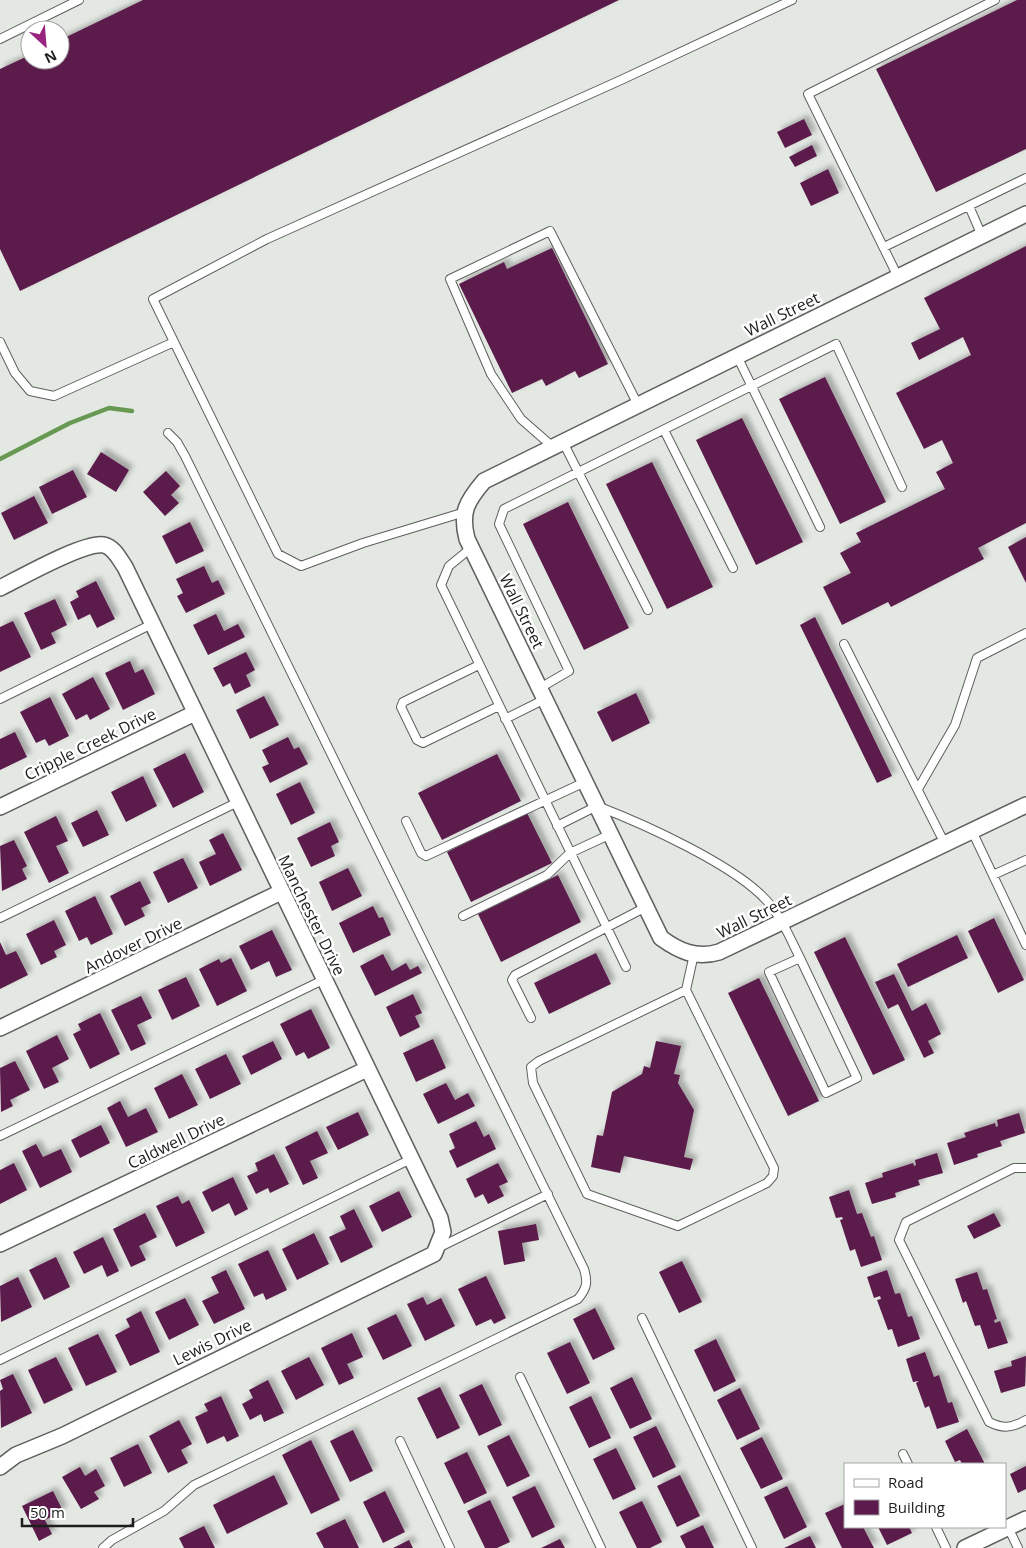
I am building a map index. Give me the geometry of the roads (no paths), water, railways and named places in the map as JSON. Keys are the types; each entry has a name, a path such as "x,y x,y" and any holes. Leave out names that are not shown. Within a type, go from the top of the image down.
{"street":[{"name":"Wall Street","path":"1026,214 484,481 468,501 463,524 471,548 661,938 680,951 710,955 719,952 1026,805"},
{"name":"Manchester Drive","path":"0,588 88,546 104,545 113,550 125,567 366,1069 440,1218 443,1232 438,1248"},
{"name":"Cripple Creek Drive","path":"0,807 195,713"},
{"name":"Andover Drive","path":"0,1028 281,892"},
{"name":"Caldwell Drive","path":"0,1244 366,1069"},
{"name":"Lewis Drive","path":"0,1467 16,1455 62,1436 434,1254 438,1248"},
{"path":"1008,1527 1026,1519"},
{"path":"965,1548 1006,1528"}],"lane":[{"path":"0,39 79,0"},
{"path":"466,512 363,543 301,566 278,554 153,299 267,239 621,80 792,0"},
{"path":"898,277 808,94 995,0"},
{"path":"884,247 1026,178"},
{"path":"968,206 982,236"},
{"path":"638,405 550,231 450,279 491,374 521,419 558,444 578,473 648,610"},
{"path":"0,342 15,373 30,391 54,396 174,342"},
{"path":"505,718 542,694 569,671 499,524 504,509 836,344 902,487"},
{"path":"737,356 820,527"},
{"path":"664,430 733,568"},
{"path":"103,1548 112,1540 164,1510 194,1485 578,1299 585,1290 588,1280 548,1194 185,456 177,442 168,433"},
{"path":"471,548 449,566 441,585 626,967"},
{"path":"0,699 152,624"},
{"path":"918,789 955,725 977,658 1026,633"},
{"path":"844,644 945,844"},
{"path":"479,665 403,702 401,707 413,732 417,740 423,743 499,706"},
{"path":"406,821 421,853 426,856 585,782"},
{"path":"0,918 238,802"},
{"path":"558,826 597,806 633,820 731,872 767,900 782,922 800,958 857,1078 826,1093 769,972 800,958"},
{"path":"972,831 1026,945"},
{"path":"463,916 547,874 570,853 610,834"},
{"path":"993,876 1026,862"},
{"path":"530,1018 512,980 515,975 577,945 606,927 646,907"},
{"path":"686,990 539,1061 531,1067 533,1083 587,1194 678,1226 767,1183 773,1176 774,1168 686,990 694,954"},
{"path":"0,1136 324,980"},
{"path":"0,1360 411,1160"},
{"path":"1026,1168 1014,1168 906,1222 899,1240 989,1422 1000,1428 1015,1426 1026,1420"},
{"path":"438,1248 548,1194"},
{"path":"642,1318 752,1548"},
{"path":"520,1377 601,1548"},
{"path":"400,1441 450,1548"},
{"path":"903,1454 908,1463"},
{"path":"1008,1527 1018,1548"},
{"path":"936,1528 946,1548"}],"waterway":[{"path":"0,459 70,423 109,408 132,411"}]}
